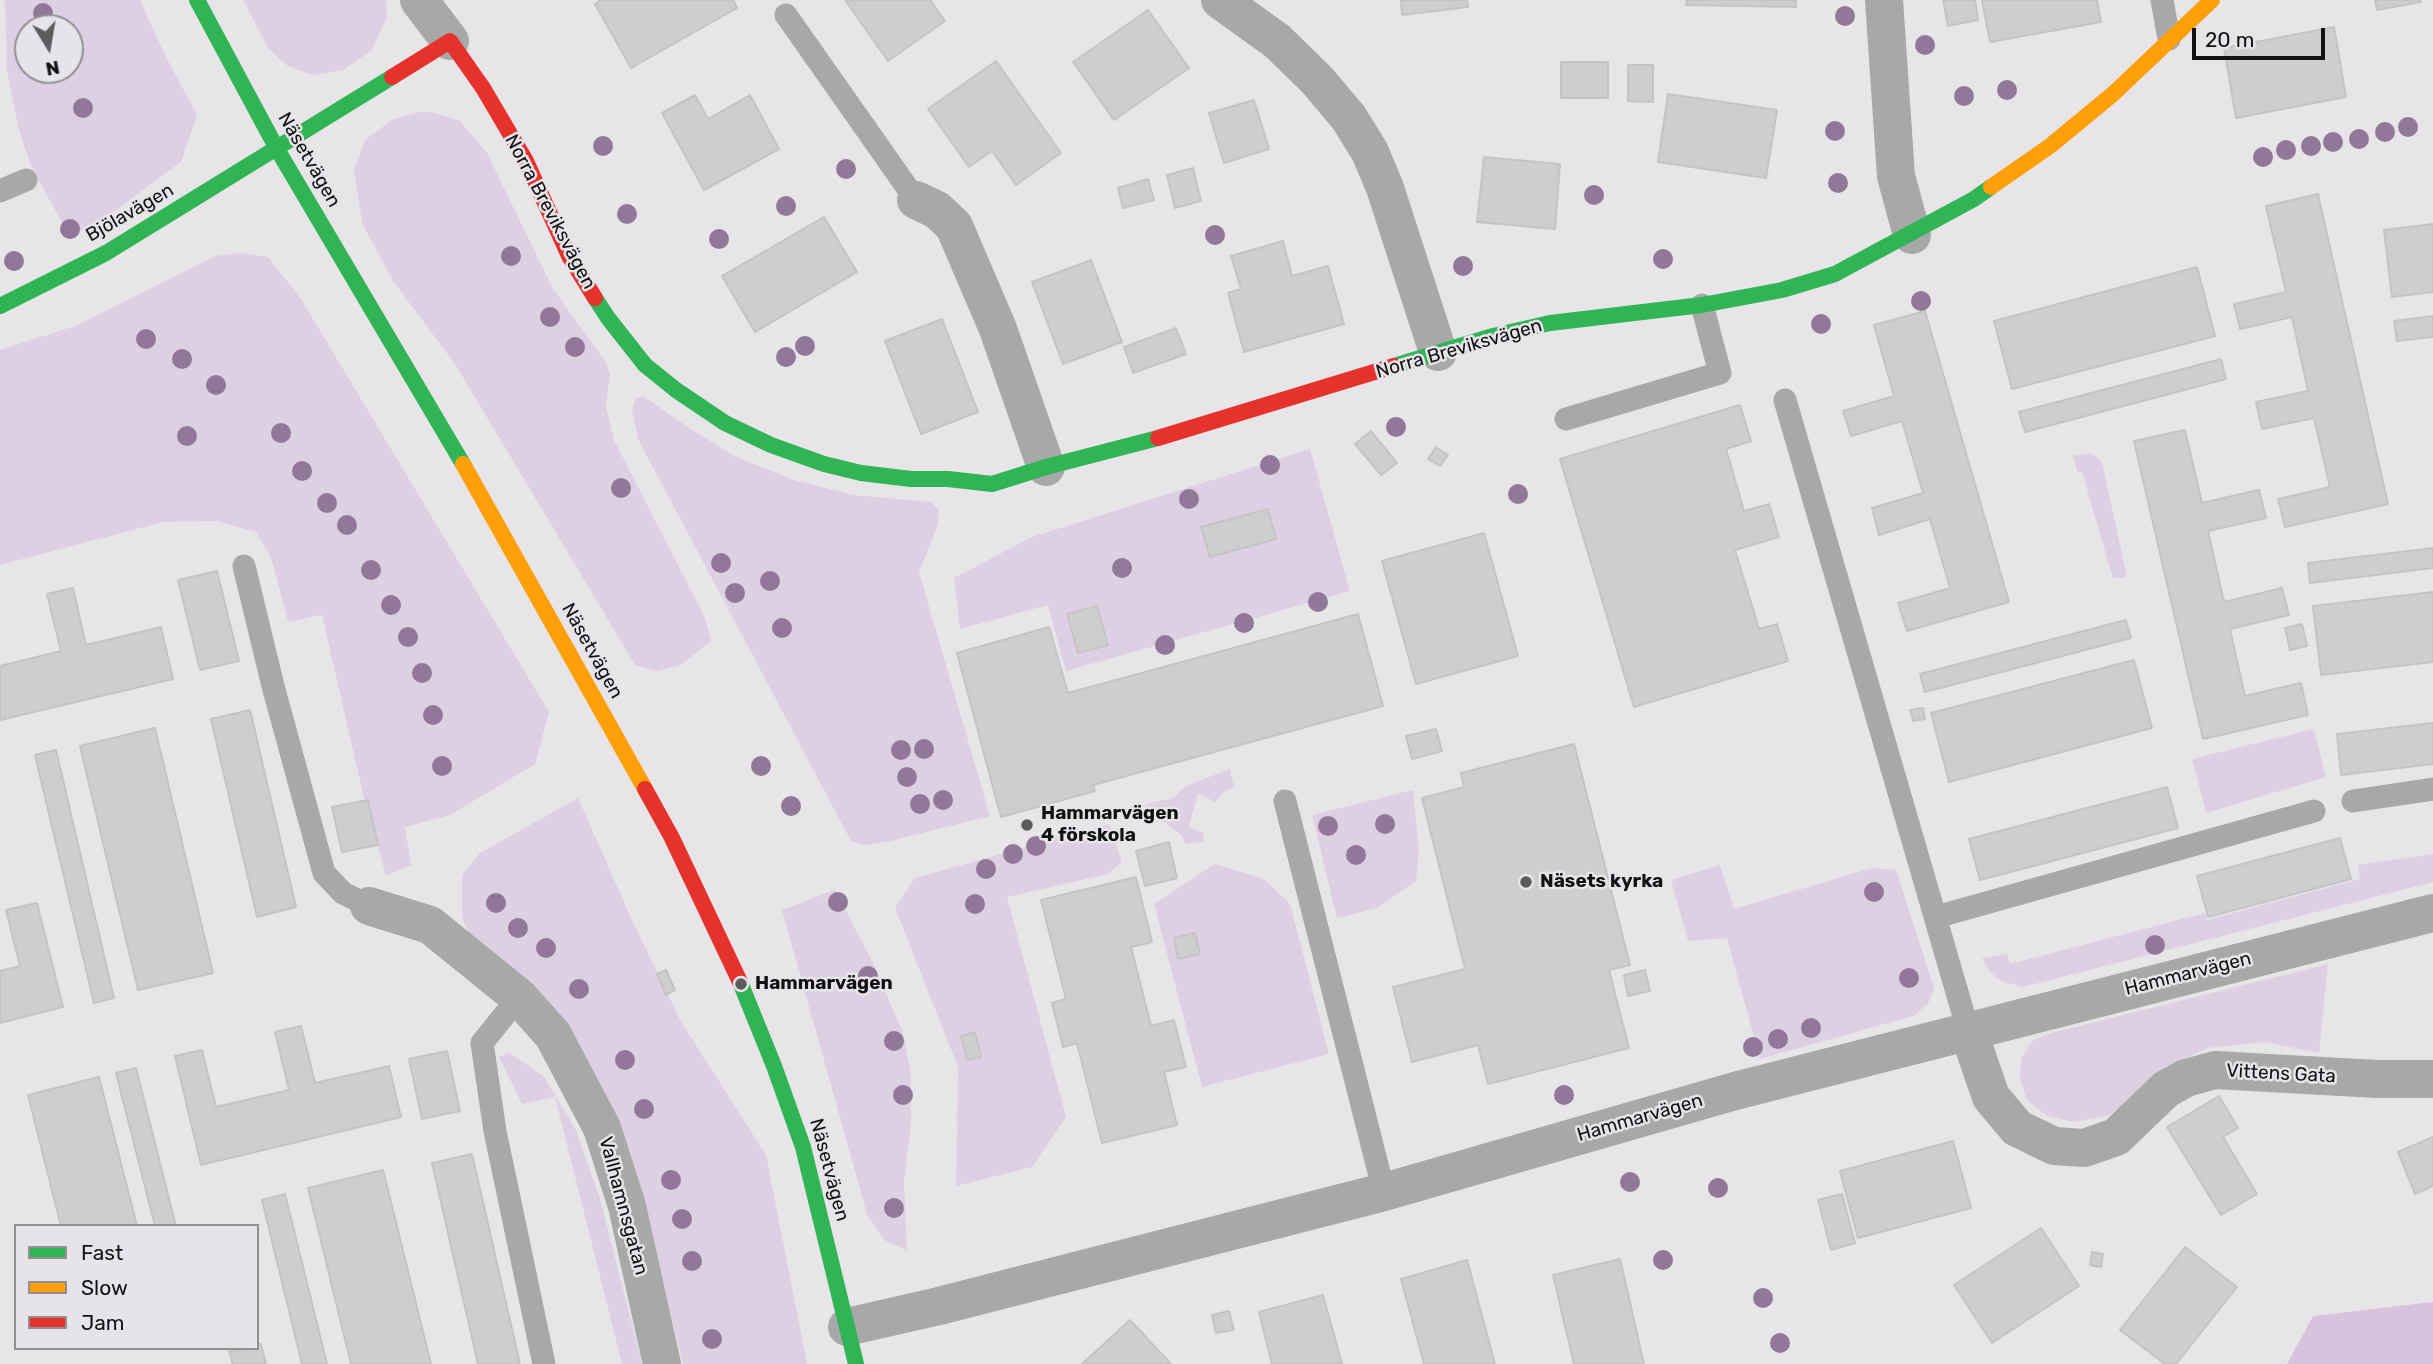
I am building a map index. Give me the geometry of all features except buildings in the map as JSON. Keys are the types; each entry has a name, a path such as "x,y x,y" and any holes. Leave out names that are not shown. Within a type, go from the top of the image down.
{"street":[{"name":"Näsetvägen","path":"197,0 277,149 482,497 672,838 741,984 803,1147 856,1364"},
{"path":"277,149 450,41 419,0"},
{"path":"1220,0 1277,41 1317,80 1349,118 1370,152 1385,188 1438,352"},
{"path":"1884,0 1896,176 1912,235"},
{"name":"Norra Breviksvägen","path":"450,41 483,89 526,161 569,256 608,318 645,365 725,423 771,445 824,464 861,473 911,479 992,484 1173,434 1493,336 1550,323 1702,305 1782,290 1835,274 1912,235 1973,199 2050,146 2113,94 2212,0"},
{"name":"Bjölavägen","path":"0,306 106,253 277,149"},
{"path":"916,200 937,210 954,226 998,329 1046,467"},
{"name":"Vallhamnsgatan","path":"369,906 430,925 519,997 553,1035 602,1128 628,1206 662,1364"},
{"name":"Hammarvägen","path":"847,1326 939,1307 1384,1192 1735,1091 2433,913"},
{"name":"Vittens Gata","path":"1968,1030 1991,1097 2017,1128 2054,1146 2084,1148 2116,1137 2166,1089 2186,1078 2215,1070 2377,1079 2433,1079"}],"lane":[{"path":"2162,0 2169,39"},
{"path":"786,15 916,200"},
{"path":"0,191 26,180"},
{"path":"1566,419 1720,373 1702,305"},
{"path":"1785,400 1968,1030"},
{"path":"244,566 324,873 342,893 369,906"},
{"path":"2353,801 2433,789"},
{"path":"1285,801 1384,1192"},
{"path":"1936,917 2314,811"},
{"path":"519,997 482,1043 495,1131 544,1364"}],"shaded area":[{"path":"5,0 140,0 197,115 181,162 116,210 70,237 31,166 18,127 7,70"},
{"path":"243,0 386,0 387,18 371,51 343,70 312,75 286,65 268,48"},
{"path":"425,111 459,120 487,153 553,289 605,361 610,374 606,407 614,440 705,618 711,641 681,665 657,671 635,665 455,364 393,281 362,223 354,170 365,140 393,119"},
{"path":"240,253 268,257 301,299 549,712 535,764 450,815 405,827 411,865 386,876 364,798 322,615 288,622 271,557 256,532 217,521 163,522 0,565 0,350 75,326 215,256"},
{"path":"643,396 736,457 794,480 853,495 931,502 939,510 938,524 919,572 990,816 890,841 865,845 851,841 638,439 632,410 635,399"},
{"path":"1310,449 1350,591 1066,671 1048,605 960,629 954,578 1032,537"},
{"path":"2091,453 2102,462 2126,572 2122,578 2113,578 2082,472 2078,473 2073,456"},
{"path":"2314,729 2326,777 2206,813 2192,759"},
{"path":"1230,769 1234,787 1225,791 1215,802 1198,793 1189,827 1203,833 1204,841 1186,844 1180,834 1149,811 1146,804 1173,798 1186,786"},
{"path":"1413,790 1419,851 1416,881 1377,908 1337,918 1312,815"},
{"path":"578,798 680,1020 766,1155 807,1364 683,1364 637,1177 477,952 462,917 462,875 480,853"},
{"path":"1109,824 1122,862 1108,874 1007,897 1066,1117 1032,1167 956,1186 958,1067 895,908 915,878"},
{"path":"2433,854 2433,882 2023,987 2001,981 1989,971 1982,958 2007,954 2010,964 2205,913 2207,920 2360,879 2358,865"},
{"path":"1215,864 1264,879 1290,904 1329,1054 1202,1087 1154,904"},
{"path":"1720,865 1734,909 1872,868 1896,870 1934,988 1928,1004 1913,1016 1760,1059 1727,938 1688,941 1671,880"},
{"path":"835,890 872,961 903,1033 911,1074 911,1123 904,1182 907,1250 884,1240 867,1214 782,910"},
{"path":"2328,964 2319,1053 2264,1042 2208,1048 2166,1067 2127,1103 2107,1116 2073,1122 2047,1116 2027,1100 2020,1080 2021,1059 2032,1041 2051,1033"},
{"path":"509,1052 545,1078 575,1128 600,1199 642,1364 622,1364 555,1097 522,1104 499,1057"},
{"path":"2433,1302 2433,1364 2287,1364 2313,1316"}],"traffic: fast":[{"path":"197,0 277,149 463,464"},
{"path":"0,306 106,253 392,77"},
{"path":"1394,366 1493,336 1550,323 1702,305 1782,290 1835,274 1974,199 1991,187"},
{"path":"595,298 645,365 676,390 725,423 771,445 824,464 861,473 911,479 948,479 992,484 1158,438"},
{"path":"740,982 803,1147 856,1364"}],"traffic: slow":[{"path":"1991,187 2050,146 2113,94 2212,0"},
{"path":"463,464 645,789"}],"traffic: jam":[{"path":"392,77 450,41 483,88 526,161 569,256 595,298"},
{"path":"1158,438 1394,366"},
{"path":"645,789 672,838 740,982"}],"place":[{"name":"Hammarvägen 4 förskola","path":"1027,825"},
{"name":"Näsets kyrka","path":"1526,882"},
{"name":"Hammarvägen","path":"741,984"}]}
